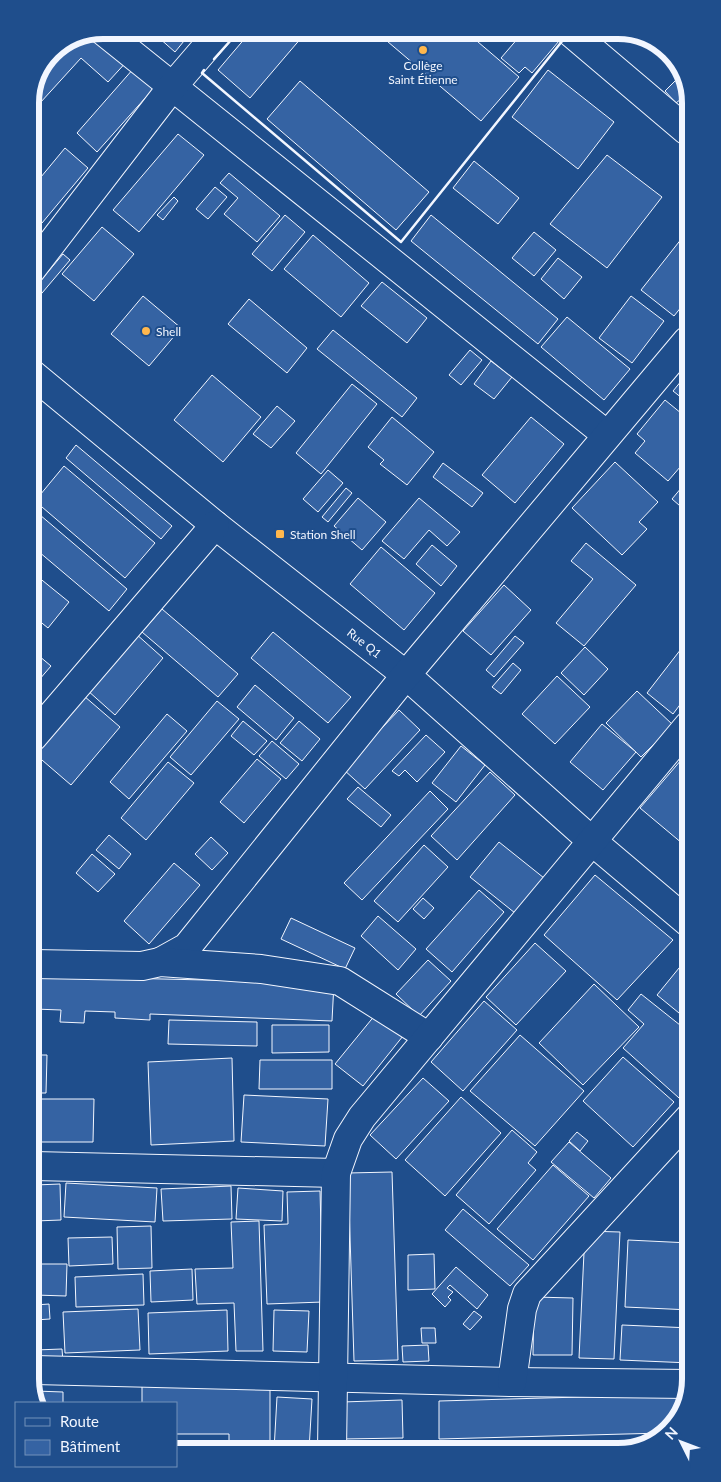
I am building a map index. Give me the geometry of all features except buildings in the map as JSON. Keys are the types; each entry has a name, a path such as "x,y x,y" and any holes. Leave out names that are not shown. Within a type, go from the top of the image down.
{"street":[{"path":"113,39 607,435"},
{"path":"39,260 172,87 213,39"},
{"path":"579,39 682,127"},
{"path":"160,962 187,947 406,675 682,347"},
{"name":"Rue Q1","path":"39,380 215,525 406,675 593,842 682,917"},
{"path":"39,730 215,525"},
{"path":"332,1443 336,1173 348,1139 362,1118 682,733"},
{"path":"39,964 142,966 160,962 261,969 340,981 429,1037"},
{"path":"512,1382 522,1309 527,1294 682,1126"},
{"path":"39,1166 336,1173"},
{"path":"39,1370 512,1382 682,1384"}],"wall":[{"path":"214,59 232,39"},
{"path":"204,70 202,73 401,242 563,40"}],"place":[{"name":"Collège Saint Étienne","path":"423,50"},
{"name":"Shell","path":"146,331"},
{"name":"Station Shell","path":"280,534"}]}
